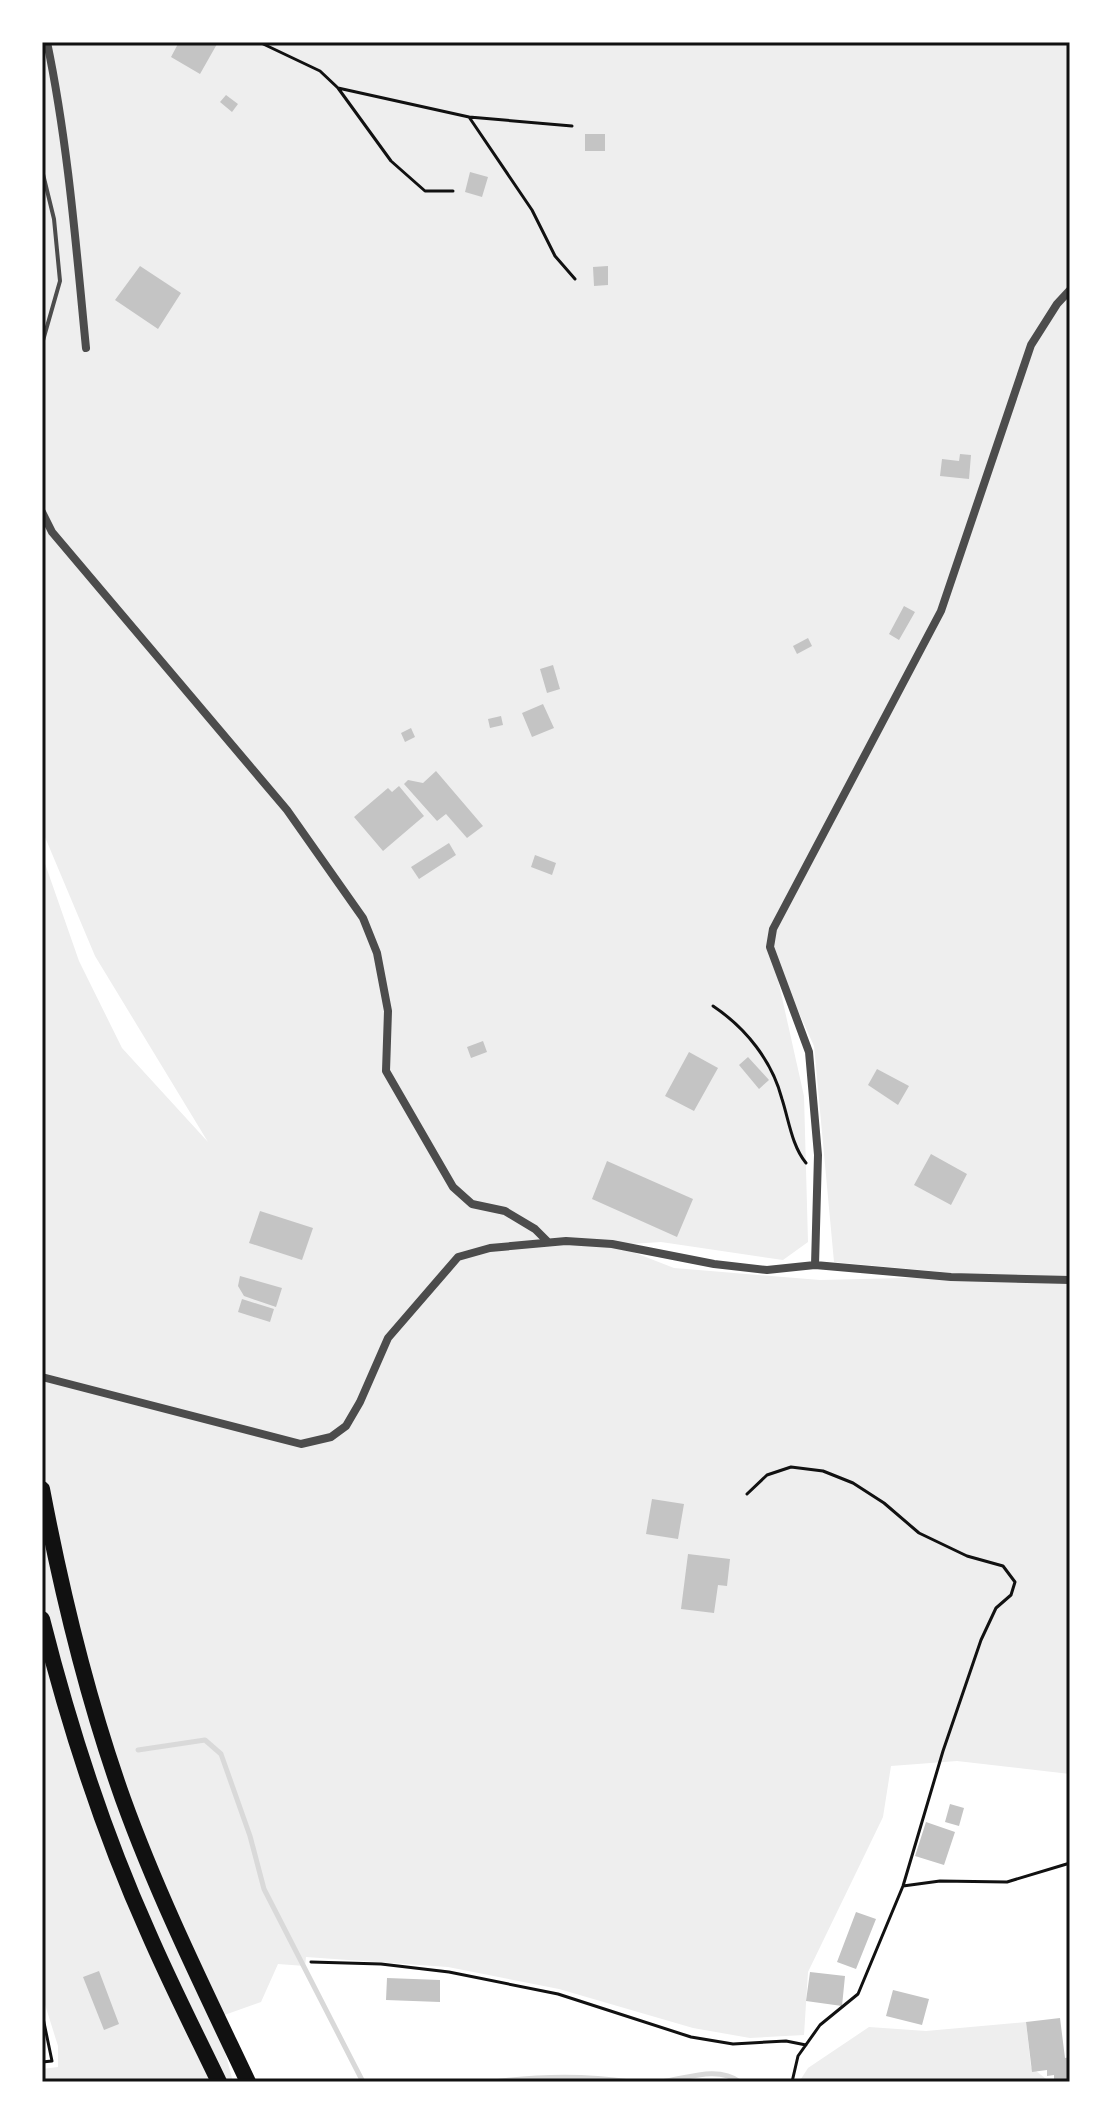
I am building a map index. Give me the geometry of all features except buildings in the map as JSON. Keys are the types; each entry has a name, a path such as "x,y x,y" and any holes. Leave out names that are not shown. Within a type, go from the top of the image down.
{"highway":[{"path":"42,1489 67,1614 124,1800 172,1921 248,2082"},
{"path":"42,1619 78,1747 122,1871 147,1932 219,2082"}],"street":[{"path":"47,42 73,207 86,348"},
{"path":"815,1265 818,1174 809,1052 770,947 773,929 941,611 1031,345 1057,304 1070,290"},
{"path":"42,512 52,532 287,810 363,918 377,953 388,1011 386,1071 453,1187 472,1204 505,1211 535,1229 548,1242"},
{"path":"42,1377 288,1442 315,1443 331,1437 346,1426 388,1338 458,1257 490,1248 548,1242 612,1244 714,1264 767,1270 815,1265 951,1277 1070,1280"}],"lane":[{"path":"42,170 54,219 60,281 42,344"}],"path":[{"path":"259,42 320,71 338,88 391,161 425,191 453,191"},
{"path":"338,88 469,117 572,126"},
{"path":"469,117 532,210 555,256 575,279"},
{"path":"713,1006 745,1034 769,1063 794,1143 803,1161 818,1174"},
{"path":"747,1494 767,1475 791,1467 823,1471 853,1483 884,1503 919,1533 967,1556 1003,1566 1015,1582 1011,1595 996,1608 981,1640 943,1751 903,1886 858,1994 820,2025 798,2056 792,2082"},
{"path":"903,1886 940,1881 1007,1882 1070,1863"},
{"path":"311,1962 381,1964 449,1972 558,1994 691,2037 733,2044 786,2041 806,2045"},
{"path":"42,2013 52,2061 42,2062"}],"shaded area":[{"path":"42,42 1070,42 1070,1774 957,1761 891,1766 883,1817 808,1972 804,2035 750,2038 693,2028 559,1989 448,1967 306,1957 305,1966 278,1964 261,2002 216,2018 233,2082 42,2082 42,2069 58,2067 58,2046 42,1995 42,855 79,961 122,1048 208,1142 95,956 42,830","holes":["772,953 814,1046 834,1262 986,1276 820,1280 674,1268 615,1245 661,1242 783,1260 808,1242 804,1096"]},
{"path":"1026,2022 1031,2067 1050,2082 799,2082 808,2068 869,2027 926,2031"}],"waterway":[{"path":"138,1750 205,1740 221,1754 250,1836 264,1889 363,2082"},
{"path":"660,2082 701,2074 721,2074 740,2082"},
{"path":"493,2082 562,2077 630,2082"}]}
